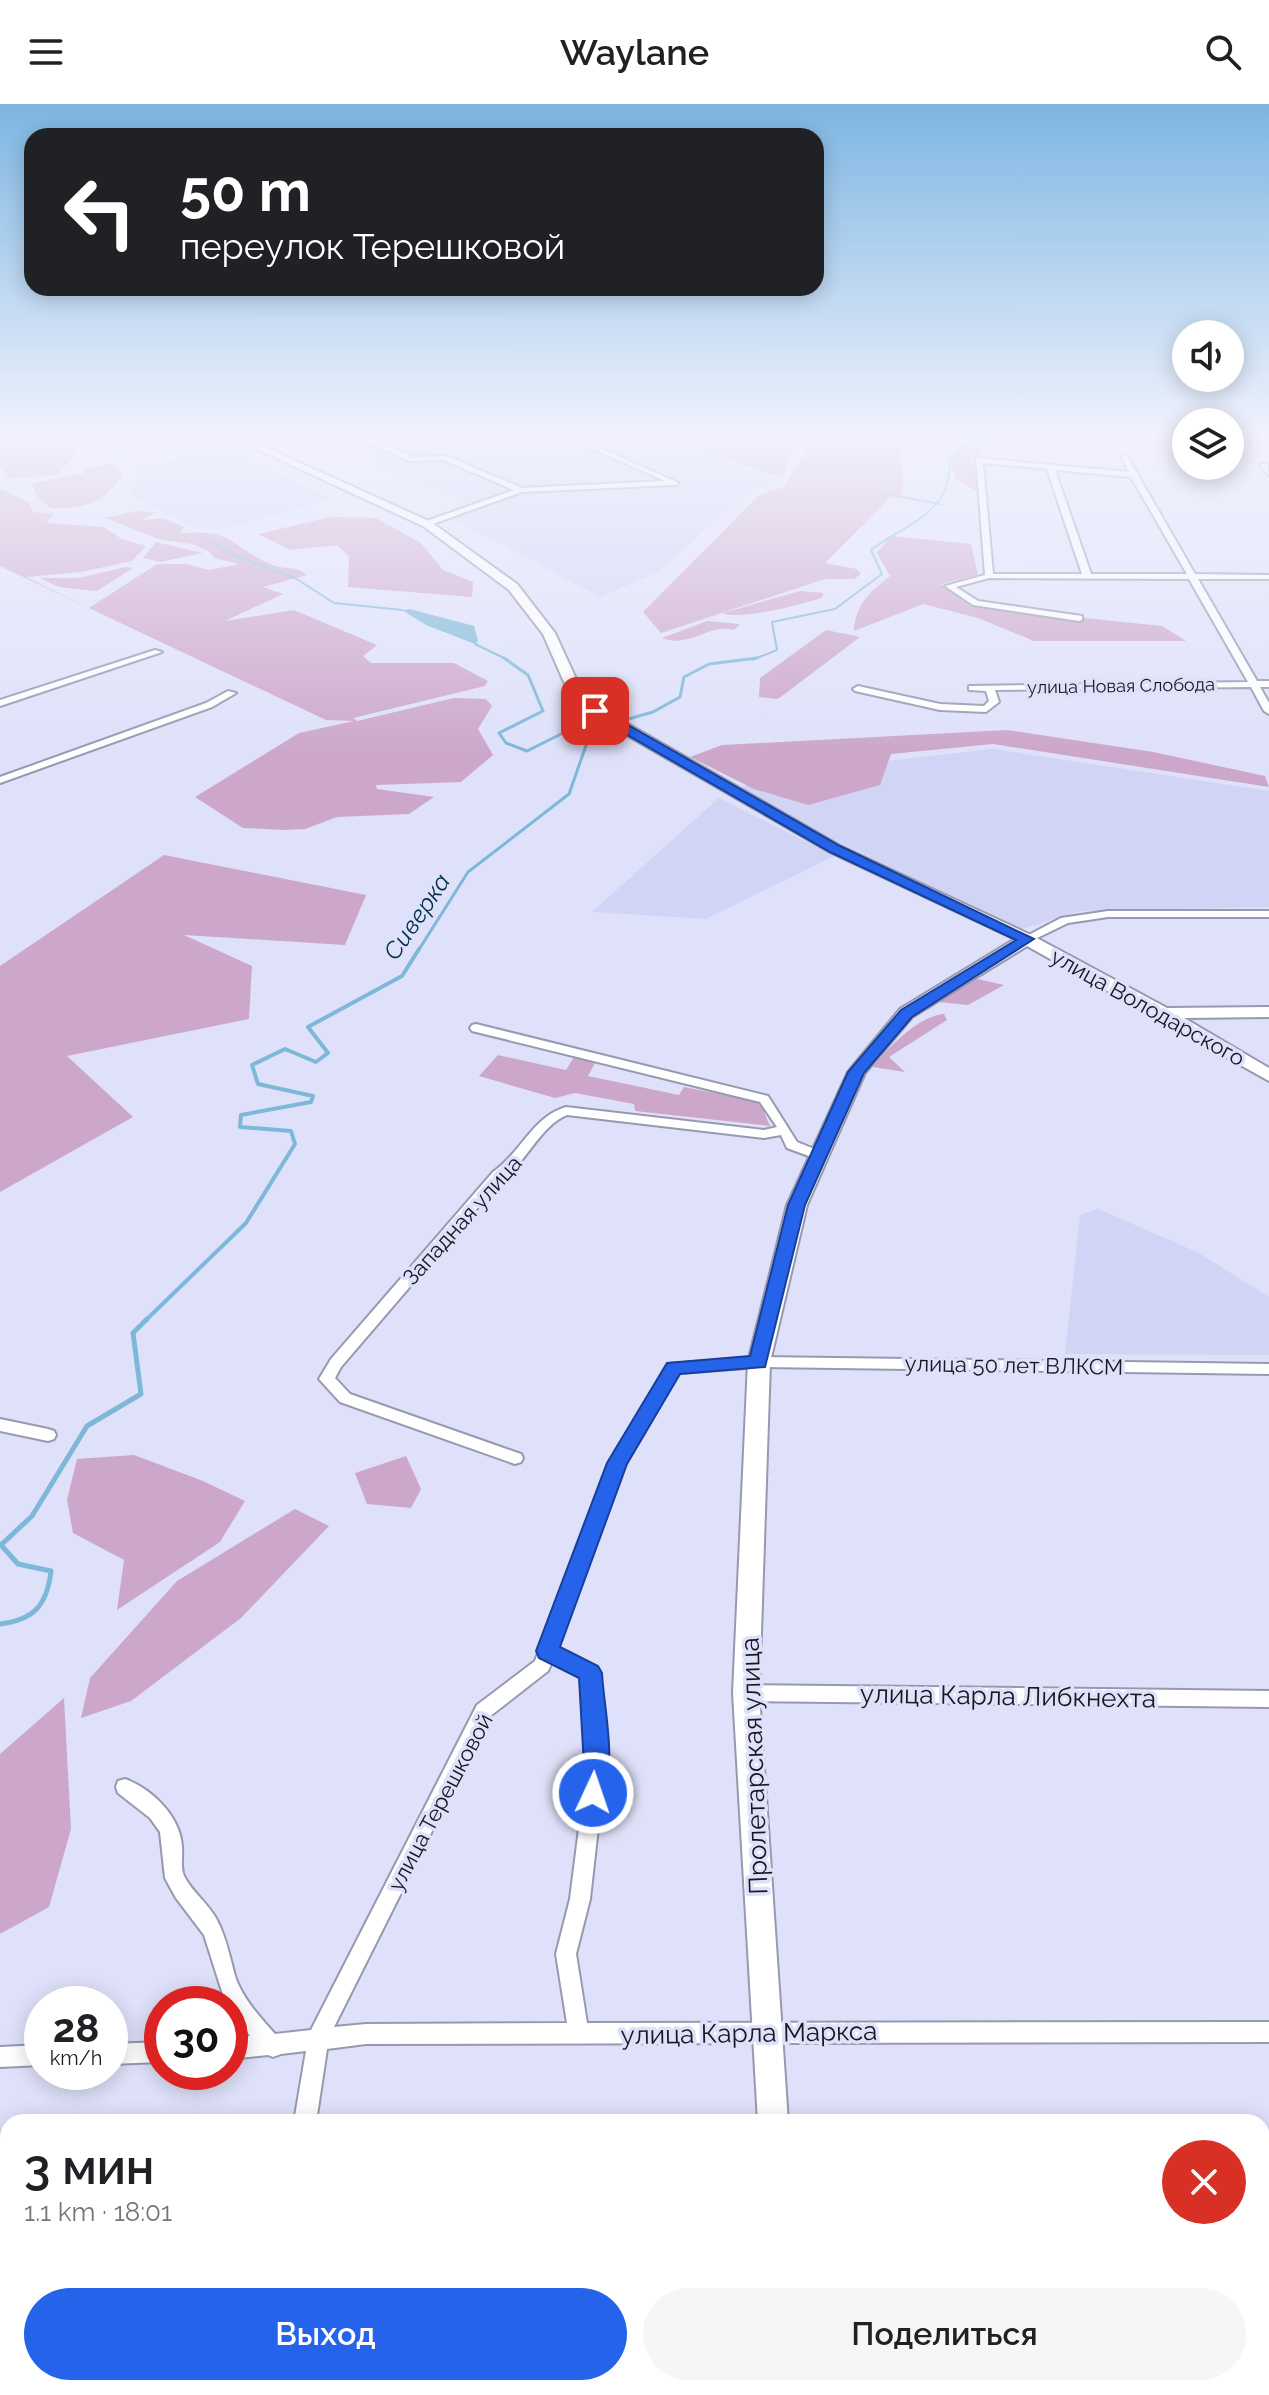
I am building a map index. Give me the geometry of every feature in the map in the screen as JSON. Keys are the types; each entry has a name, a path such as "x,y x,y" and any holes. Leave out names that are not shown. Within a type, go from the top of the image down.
{"main road":[{"name":"улица Володарского","path":"447,539 513,587 549,633 571,682 595,711 835,849 1027,939 1164,1013 1269,1076"},
{"path":"759,1362 797,1205 857,1072 906,1013 1027,939"},
{"path":"1164,1013 1269,1012"},
{"name":"Пролетарская улица","path":"759,1362 746,1693 773,2114"}],"street":[{"path":"986,539 989,576"},
{"path":"1075,539 1088,578"},
{"path":"1170,539 1269,711"},
{"path":"1079,618 976,603 949,586 989,576 1269,577"},
{"path":"0,703 158,652"},
{"name":"улица Новая Слобода","path":"972,688 1269,684"},
{"path":"858,689 940,707 986,709 994,702 989,687"},
{"path":"0,780 209,705 231,693"},
{"path":"1027,939 1065,920 1108,914 1269,914"},
{"path":"476,1028 764,1099 792,1145 817,1155"},
{"name":"Западная улица","path":"515,1458 345,1398 327,1379 364,1331 498,1175 511,1169 554,1114 566,1111 764,1134 785,1130"},
{"name":"улица 50 лет ВЛКСМ","path":"759,1362 1269,1369"},
{"name":"улица Терешковой","path":"306,2114 318,2038 483,1711 542,1666 617,1463 674,1368 759,1362"},
{"path":"0,1425 48,1435"},
{"path":"547,1651 590,1673 596,1766 580,1899 566,1954 579,2035"},
{"name":"улица Карла Либкнехта","path":"746,1693 1269,1699"},
{"path":"125,1787 156,1809 163,1821 173,1843 172,1873 185,1897 209,1923 222,1950 227,1979 241,2011 273,2047"},
{"name":"улица Карла Маркса","path":"248,2048 273,2047 318,2038 768,2031 1269,2032"},
{"path":"0,2057 24,2056"}],"shaded area":[{"path":"0,539 122,539 146,546 132,561 81,572 26,577 89,608 157,564 187,564 209,570 239,564 214,558 208,551 192,544 159,539 228,539 272,565 295,569 307,575 263,587 283,594 225,621 294,610 377,645 363,656 371,663 454,663 488,681 485,686 353,718 357,721 454,698 486,699 492,706 478,729 493,755 461,782 376,785 377,789 434,797 409,814 337,817 305,829 243,828 195,797 299,733 354,721 326,720 0,566"},
{"path":"268,539 414,539 421,543 443,570 473,582 472,597 348,587 349,556 337,545 290,550"},
{"path":"491,539 695,539 658,572 600,597"},
{"path":"715,539 849,539 825,563 857,569 861,574 854,579 825,579 661,633 643,612"},
{"path":"889,539 971,544 978,575 941,584 970,606 1162,626 1186,641 1034,641 978,618 923,604 854,631 865,599 890,576 877,553"},
{"path":"156,542 203,553 160,562 143,558"},
{"path":"125,567 133,568 97,591 59,587 40,578 79,578"},
{"path":"800,591 823,593 823,597 756,613 723,613"},
{"path":"410,609 474,626 478,641 475,644 426,625 402,610"},
{"path":"707,621 740,624 734,630 716,630 681,640 662,638"},
{"path":"826,630 860,637 778,699 759,697 760,678"},
{"path":"1007,730 1153,752 1265,776 1269,787 993,744 891,754 880,785 808,805 754,789 690,757 722,745"},
{"path":"993,749 1269,791 1269,907 1080,911 1022,929 830,838 739,788 781,773"},
{"path":"719,798 834,856 706,919 592,912"},
{"path":"164,855 366,895 345,945 184,935 252,966 249,1019 67,1056 133,1117 0,1192 0,966"},
{"path":"978,979 1004,985 968,1005 938,1002"},
{"path":"944,1014 947,1020 889,1057 905,1072 873,1067 895,1042 914,1027 924,1020"},
{"path":"498,1055 566,1070 574,1057 595,1063 588,1076 679,1095 684,1087 760,1102 770,1126 635,1111 634,1104 575,1093 555,1098 479,1076"},
{"path":"1098,1209 1197,1252 1269,1297 1269,1355 1065,1354 1080,1215"},
{"path":"134,1455 245,1501 220,1542 117,1610 124,1560 73,1533 67,1500 77,1459"},
{"path":"406,1456 421,1489 411,1508 367,1504 355,1473"},
{"path":"295,1509 329,1526 241,1618 131,1701 81,1718 90,1678 177,1581"},
{"path":"64,1698 71,1829 49,1907 0,1934 0,1754"}],"waterway":[{"path":"205,539 238,557 295,578 334,603 402,610"},
{"name":"Сиверка","path":"757,658 777,650 772,622 835,609 882,574 871,550 888,539"},
{"path":"475,644 504,658"},
{"path":"504,658 508,660"},
{"path":"504,658 528,675 543,711 499,733 506,743 527,751 565,732 586,728 589,737"},
{"name":"Сиверка","path":"621,721 653,712 680,697 684,677 709,664 757,658"},
{"name":"Сиверка","path":"752,660 757,658"},
{"name":"Сиверка","path":"589,737 613,724"},
{"name":"Сиверка","path":"418,951 468,872 569,794 589,737"},
{"name":"Сиверка","path":"145,1321 246,1223 295,1144 291,1131 240,1127 241,1115 311,1102 313,1096 258,1084 252,1065 285,1049 316,1062 328,1053 308,1027 402,976 419,949"},
{"name":"Сиверка","path":"0,1624 22,1619 37,1609 46,1593 51,1571 18,1564 1,1545 32,1516 87,1426 141,1394 133,1333 145,1321"}],"route":[{"path":"593,1793 596,1766 590,1673 547,1651 617,1463 674,1368 759,1362 797,1205 857,1072 906,1013 1027,939 835,849 595,711"}]}
